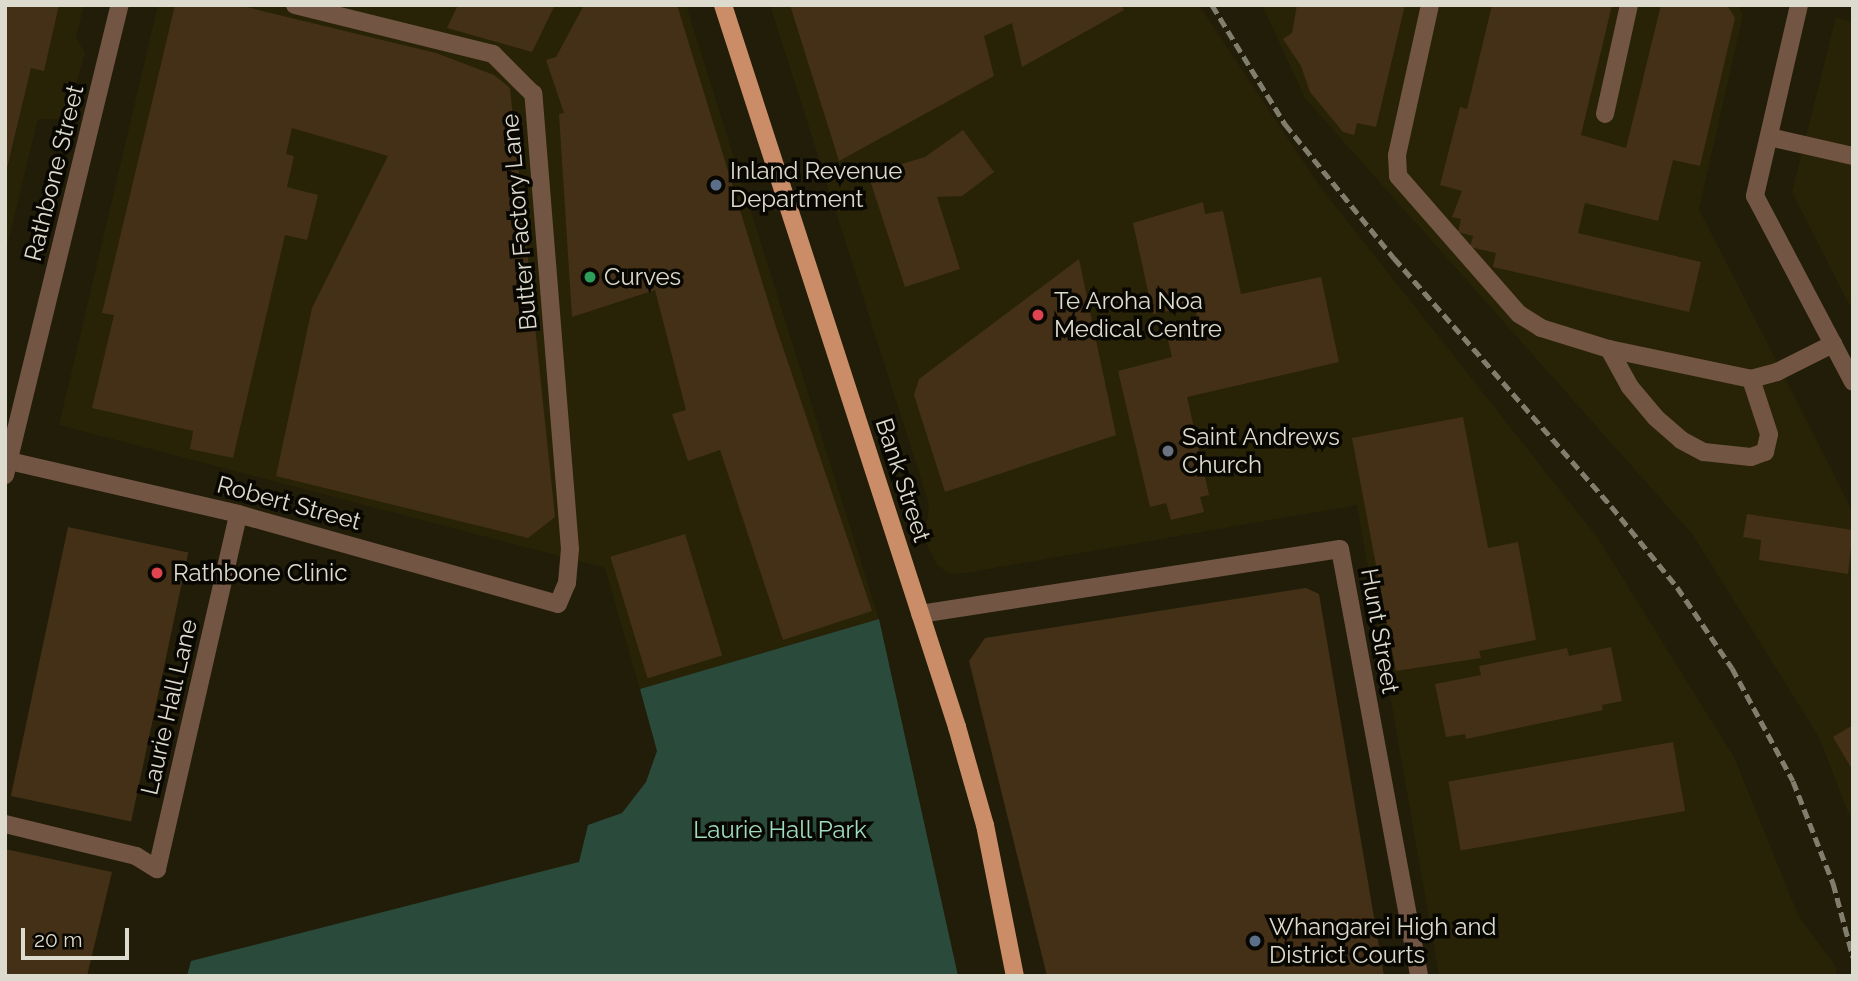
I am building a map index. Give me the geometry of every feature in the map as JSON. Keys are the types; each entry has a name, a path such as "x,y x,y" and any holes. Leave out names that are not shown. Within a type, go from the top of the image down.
{"main road":[{"name":"Bank Street","path":"723,5 920,614 985,825 1015,976"}],"street":[{"name":"Rathbone Street","path":"6,465 121,5"},
{"name":"Butter Factory Lane","path":"295,5 494,54 533,94 570,549 567,583 558,604"},
{"path":"1430,5 1397,155 1398,176 1519,314 1541,328 1609,349 1751,379 1777,372 1833,344"},
{"path":"1605,114 1629,5"},
{"path":"1799,5 1755,196 1853,382"},
{"path":"1769,137 1853,156"},
{"path":"1609,349 1642,402 1681,440 1704,452 1751,457 1765,452 1769,433 1751,379"},
{"name":"Robert Street","path":"6,465 238,514 558,604"},
{"name":"Laurie Hall Lane","path":"5,824 136,856 157,869 238,514"},
{"name":"Hunt Street","path":"920,614 1340,549 1419,976"}],"shaded area":[{"path":"5,5 84,5 76,38 85,53 66,119 38,119 5,254"},
{"path":"158,5 686,5 879,619 640,689 605,568 59,425"},
{"path":"770,5 1199,5 1321,188 1597,537 1734,757 1799,917 1836,967 1837,976 1439,976 1357,505 965,573 949,574 937,565 925,541 929,504"},
{"path":"1262,5 1738,5 1743,15 1699,209 1853,512 1853,825 1819,737 1693,535 1305,98"},
{"path":"1836,17 1853,22 1853,312 1792,192"}],"green space":[{"name":"Laurie Hall Park","path":"879,619 958,976 187,976 191,961 579,862 588,825 622,813 646,782 657,751 640,689"}],"building":[{"path":"5,5 59,5 44,71 31,68 6,172"},
{"path":"175,5 238,5 436,53 494,75 510,88 555,517 528,538 276,476 312,308 388,156 292,128 286,154 294,156 287,187 318,195 307,240 285,235 233,458 190,449 193,431 92,408 114,315 102,313"},
{"path":"458,5 555,5 532,52 447,28"},
{"path":"584,5 677,5 776,327 872,611 783,640 720,450 688,461 672,414 686,410 655,290 572,317 559,114 564,113 546,60 556,57"},
{"path":"790,5 1121,5 1124,10 1022,67 1012,23 984,36 994,76 839,161"},
{"path":"1297,5 1405,5 1376,127 1357,123 1354,135 1343,132 1310,92 1301,66 1283,39 1292,33"},
{"path":"1492,5 1612,5 1581,135 1626,148 1661,5 1727,5 1735,18 1700,166 1673,160 1658,221 1585,203 1578,233 1701,262 1689,312 1493,267 1496,253 1470,247 1473,236 1458,232 1461,219 1452,217 1462,191 1440,185 1460,107 1467,109"},
{"path":"963,130 994,172 962,196 937,197 960,269 905,287 868,174 925,157"},
{"path":"1203,202 1205,214 1223,211 1241,294 1321,277 1339,362 1187,397 1209,495 1200,497 1204,512 1171,520 1166,503 1150,507 1118,371 1172,357 1165,328 1198,320 1194,306 1153,314 1133,223"},
{"path":"1079,259 1116,435 945,492 914,395 919,379"},
{"path":"1463,417 1488,548 1518,542 1536,640 1479,651 1481,658 1396,671 1352,438"},
{"path":"1747,514 1853,530 1848,574 1759,560 1761,540 1743,537"},
{"path":"68,527 188,553 131,822 11,796"},
{"path":"685,534 722,655 648,678 610,557"},
{"path":"1306,588 1319,594 1384,976 1047,976 969,661 985,638"},
{"path":"1611,647 1622,701 1602,705 1603,710 1466,739 1465,734 1446,737 1435,684 1481,675 1479,666 1567,648 1569,656"},
{"path":"1853,725 1853,771 1833,737"},
{"path":"1673,742 1685,811 1461,851 1448,782"},
{"path":"5,849 112,872 87,976 5,976"}],"railway":[{"path":"1212,5 1285,124 1394,258 1611,506 1677,587 1732,668 1793,781 1833,883 1853,957"}],"place":[{"name":"Inland Revenue Department","path":"716,185"},
{"name":"Curves","path":"590,277"},
{"name":"Te Aroha Noa Medical Centre","path":"1038,315"},
{"name":"Saint Andrews Church","path":"1168,451"},
{"name":"Rathbone Clinic","path":"157,573"},
{"name":"Whangarei High and District Courts","path":"1255,941"}]}
